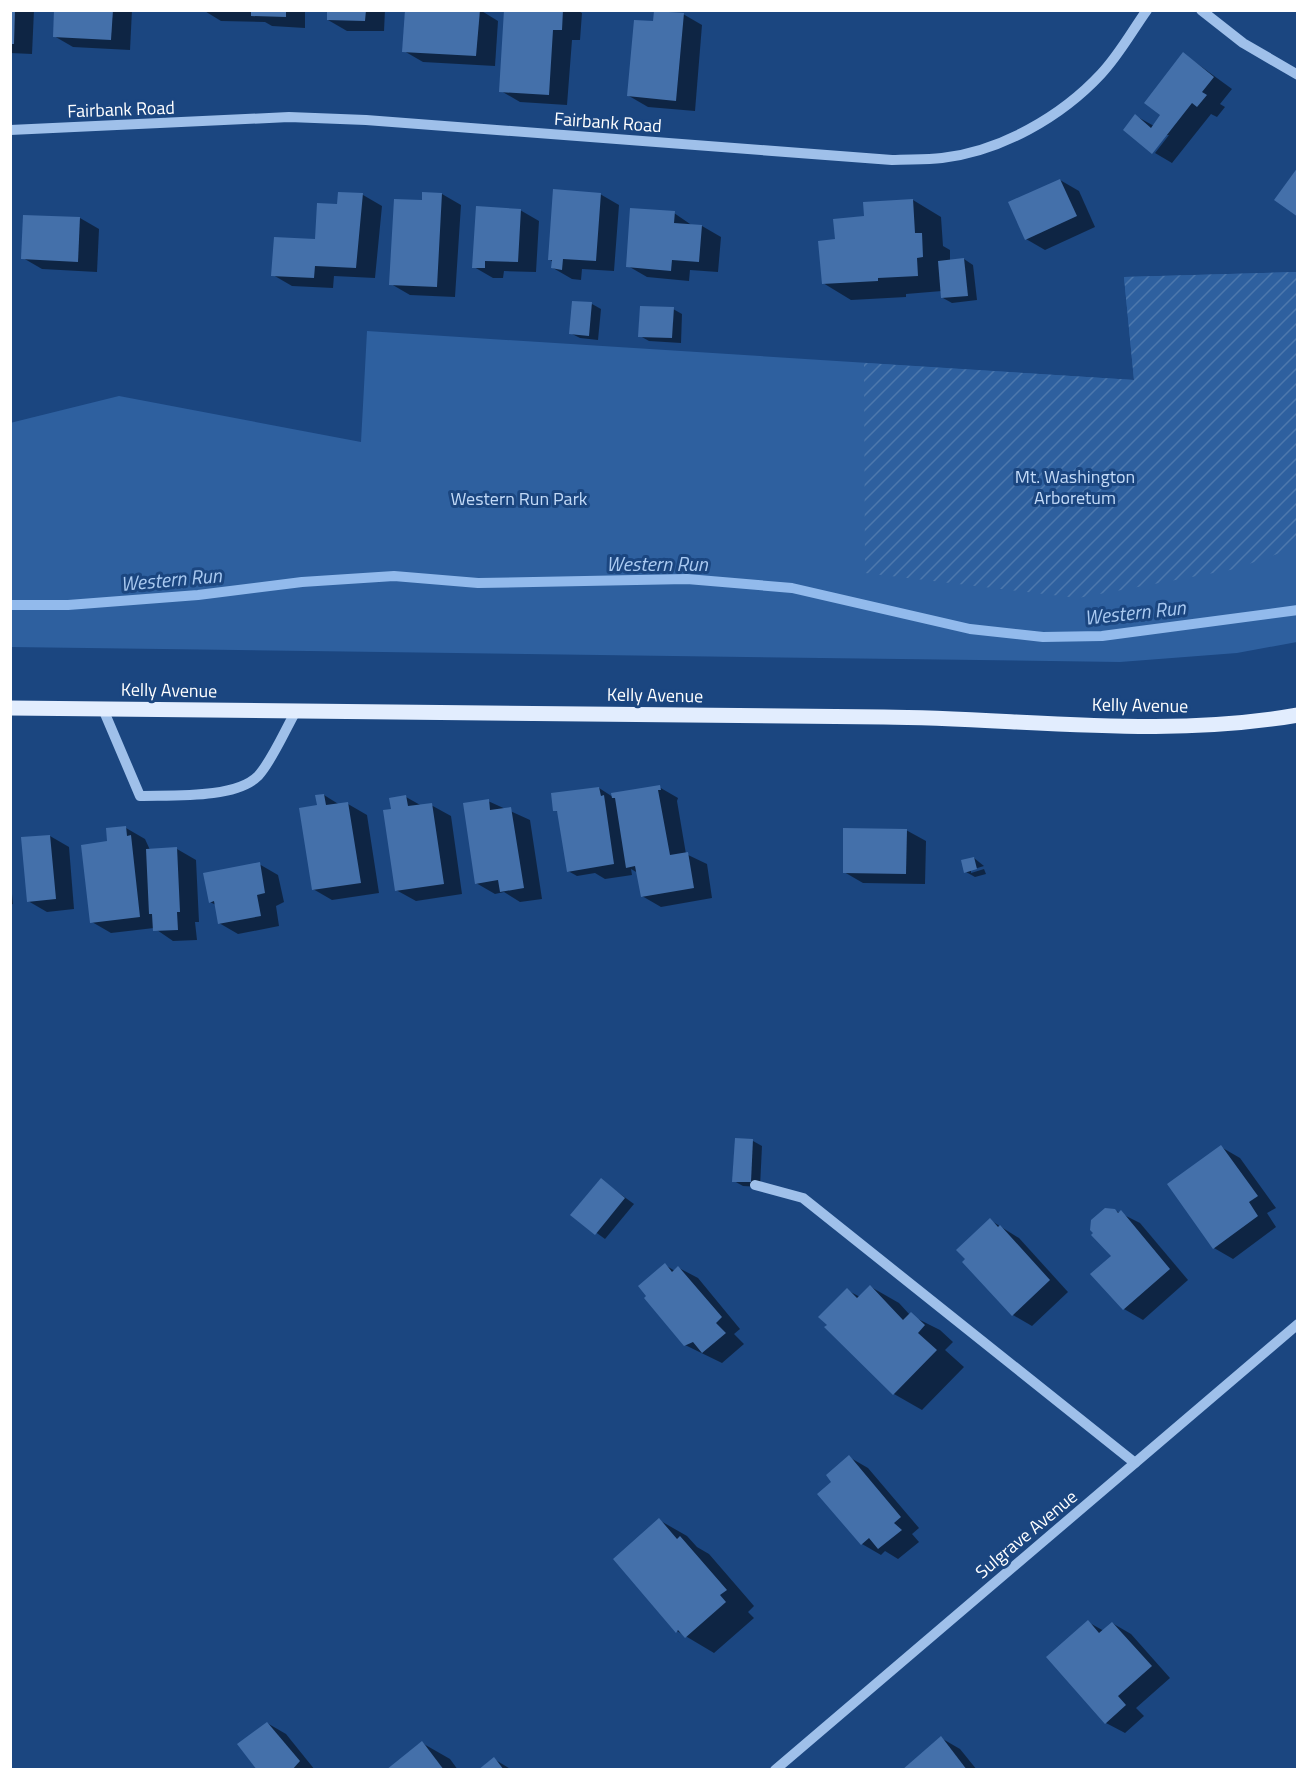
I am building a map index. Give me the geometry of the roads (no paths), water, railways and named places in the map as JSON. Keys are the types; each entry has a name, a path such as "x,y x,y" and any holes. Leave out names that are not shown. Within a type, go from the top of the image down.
{"main road":[{"name":"Kelly Avenue","path":"10,708 969,718 1171,727 1270,720 1298,715"}],"street":[{"name":"Fairbank Road","path":"10,130 289,117 366,120 891,160 943,158 988,148 1032,127 1075,99 1103,72 1147,10"},
{"path":"1201,10 1243,43 1298,75"},
{"path":"103,709 140,796 198,794 242,788 258,775 296,711"},
{"path":"755,1185 803,1198 1135,1463"},
{"name":"Sulgrave Avenue","path":"775,1770 1298,1324"}],"waterway":[{"name":"Western Run","path":"10,605 68,605 198,595 302,582 394,576 478,583 687,579 792,588 970,629 1043,637 1102,636 1298,610"}],"park label":[{"name":"Mt. Washington Arboretum","path":"1075,486"},
{"name":"Western Run Park","path":"519,498"}]}
